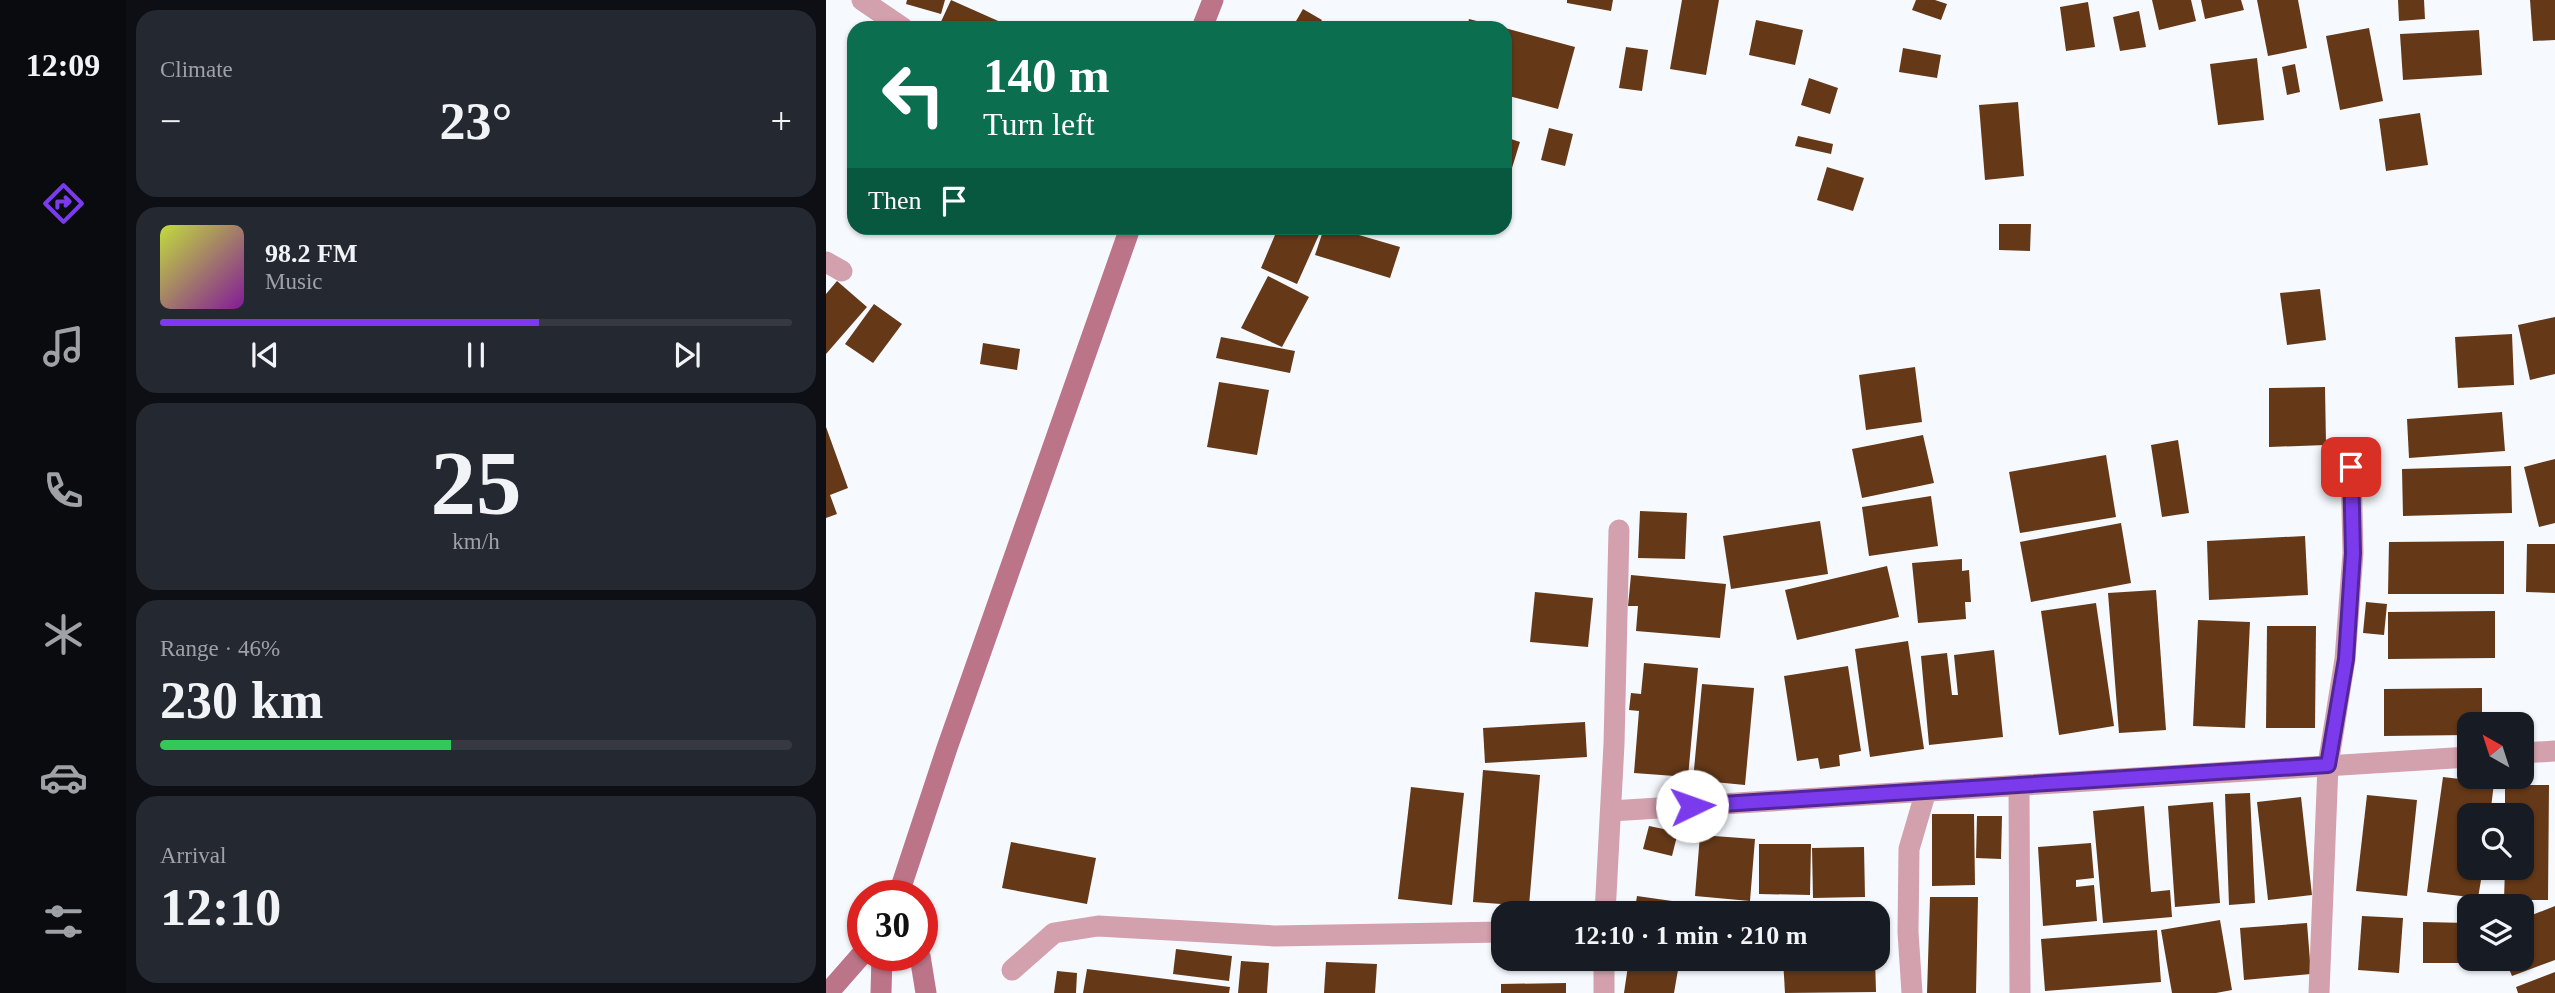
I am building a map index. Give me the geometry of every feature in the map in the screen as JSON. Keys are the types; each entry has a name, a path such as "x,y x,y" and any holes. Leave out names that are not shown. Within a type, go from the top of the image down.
{"main road":[{"path":"1205,21 1213,0"},
{"path":"903,880 1128,235"},
{"path":"906,872 907,880"},
{"path":"828,993 847,971"},
{"path":"848,993 865,971"},
{"path":"881,993 882,971"},
{"path":"922,971 926,993"}],"street":[{"path":"862,0 892,21"},
{"path":"2319,993 2328,765 2346,659 2353,553 2351,467"},
{"path":"1606,901 1619,530"},
{"path":"2534,752 2555,751"},
{"path":"1611,811 2457,758"},
{"path":"2018,785 2020,993"},
{"path":"1912,993 1908,932 1909,849 1926,791"},
{"path":"1012,971 1054,933 1097,926 1275,936 1491,932"},
{"path":"1604,971 1604,993"}],"building":[{"path":"907,0 945,0 941,14 906,4"},
{"path":"951,0 998,21 941,21"},
{"path":"1567,0 1613,0 1611,11 1567,3"},
{"path":"1682,0 1719,0 1706,75 1670,69"},
{"path":"1916,0 1935,0 1947,4 1941,20 1912,10"},
{"path":"2152,0 2191,0 2196,21 2159,30"},
{"path":"2201,0 2241,0 2244,10 2205,19"},
{"path":"2257,0 2298,0 2307,48 2268,56"},
{"path":"2398,0 2424,0 2425,19 2399,21"},
{"path":"2530,0 2555,0 2555,40 2533,41"},
{"path":"2088,2 2095,47 2066,51 2060,7"},
{"path":"1303,9 1322,20 1321,21 1296,21"},
{"path":"2139,11 2146,47 2120,51 2113,17"},
{"path":"1756,20 1803,30 1795,65 1749,55"},
{"path":"2369,28 2383,101 2340,110 2326,36"},
{"path":"1512,30 1575,47 1558,109 1512,97"},
{"path":"2479,30 2482,75 2403,80 2400,34"},
{"path":"1626,47 1648,50 1642,91 1619,88"},
{"path":"1903,48 1941,55 1937,78 1899,72"},
{"path":"2257,58 2264,120 2218,125 2210,64"},
{"path":"2295,64 2300,92 2287,95 2282,67"},
{"path":"1809,78 1838,88 1830,114 1801,105"},
{"path":"2018,102 2024,176 1985,180 1979,105"},
{"path":"2420,113 2428,165 2386,171 2379,119"},
{"path":"1549,128 1573,134 1565,166 1541,160"},
{"path":"1798,136 1833,144 1831,154 1795,146"},
{"path":"1512,139 1520,142 1512,168"},
{"path":"1827,167 1864,178 1853,211 1817,200"},
{"path":"1999,224 2031,224 2030,251 1999,250"},
{"path":"1275,235 1319,235 1297,284 1261,268"},
{"path":"1322,235 1359,235 1400,247 1390,278 1315,255"},
{"path":"1268,276 1309,297 1282,347 1241,328"},
{"path":"837,281 867,307 826,354 826,294"},
{"path":"2320,289 2326,340 2287,345 2280,293"},
{"path":"874,304 902,324 873,363 845,344"},
{"path":"2555,317 2555,374 2530,380 2518,325"},
{"path":"2512,334 2514,385 2458,388 2455,337"},
{"path":"1221,337 1295,351 1290,373 1216,358"},
{"path":"983,343 1020,349 1017,370 980,364"},
{"path":"1915,367 1922,422 1866,430 1859,375"},
{"path":"1219,382 1269,390 1257,455 1207,447"},
{"path":"2325,387 2326,445 2269,447 2269,388"},
{"path":"2502,412 2505,451 2409,458 2407,419"},
{"path":"826,427 848,488 830,495 837,514 826,518"},
{"path":"1923,435 1934,483 1862,498 1852,449"},
{"path":"2178,440 2189,513 2162,517 2151,445"},
{"path":"2106,455 2116,517 2020,533 2009,472"},
{"path":"2555,459 2555,523 2539,527 2524,467"},
{"path":"2511,466 2512,513 2403,516 2402,469"},
{"path":"1931,496 1938,546 1869,556 1862,507"},
{"path":"1640,511 1687,513 1685,559 1638,558"},
{"path":"1820,521 1828,574 1731,589 1723,536"},
{"path":"2121,523 2131,583 2031,602 2020,542"},
{"path":"2305,536 2308,595 2209,600 2207,541"},
{"path":"2504,541 2504,594 2388,594 2389,542"},
{"path":"2527,544 2555,544 2555,593 2526,592"},
{"path":"1962,559 1962,571 1969,570 1971,602 1965,602 1966,619 1918,623 1912,563"},
{"path":"1887,566 1899,617 1797,640 1785,590"},
{"path":"1631,575 1726,584 1720,638 1636,631 1638,606 1628,606"},
{"path":"2156,590 2166,730 2119,733 2108,593"},
{"path":"1535,592 1593,598 1588,647 1530,642"},
{"path":"2366,602 2387,604 2384,635 2363,633"},
{"path":"2096,603 2114,726 2059,735 2041,611"},
{"path":"2495,611 2495,658 2388,659 2388,612"},
{"path":"2198,620 2250,622 2245,728 2193,726"},
{"path":"2267,626 2316,626 2315,728 2266,728"},
{"path":"1908,641 1924,749 1870,757 1855,649"},
{"path":"1994,650 2003,737 1929,745 1921,656 1947,653 1952,695 1958,695 1954,655"},
{"path":"1644,663 1698,668 1688,777 1634,773 1639,711 1629,710 1631,693 1641,694"},
{"path":"1848,666 1861,751 1839,755 1840,766 1820,769 1818,758 1797,761 1784,676"},
{"path":"1702,684 1754,688 1745,785 1693,780"},
{"path":"2482,688 2482,712 2457,712 2457,735 2384,736 2384,689"},
{"path":"1585,722 1587,757 1485,763 1483,728"},
{"path":"1483,770 1540,775 1529,901 1473,902"},
{"path":"2443,777 2457,779 2457,789 2493,789 2492,803 2457,803 2457,880 2481,880 2479,894 2457,896 2427,892"},
{"path":"2534,785 2549,785 2548,900 2534,900 2534,894 2504,894 2505,880 2534,880 2534,803 2505,803 2505,789 2534,789"},
{"path":"1411,787 1464,793 1452,905 1398,899"},
{"path":"2250,793 2255,903 2229,905 2225,794"},
{"path":"2367,795 2417,800 2407,896 2356,891"},
{"path":"2301,797 2312,895 2268,900 2257,802"},
{"path":"2213,802 2220,903 2175,907 2168,806"},
{"path":"2144,806 2151,892 2170,890 2172,917 2103,923 2093,811"},
{"path":"1932,814 1974,814 1975,885 1932,886"},
{"path":"1977,816 2002,816 2001,859 1976,858"},
{"path":"1649,826 1678,832 1672,856 1643,849"},
{"path":"1700,835 1755,839 1750,901 1695,896"},
{"path":"1011,842 1096,858 1087,904 1002,888"},
{"path":"2091,843 2094,878 2076,880 2076,887 2094,885 2097,921 2043,926 2038,847"},
{"path":"1759,844 1811,844 1810,895 1759,894"},
{"path":"1864,847 1865,897 1813,898 1812,848"},
{"path":"1637,896 1672,901 1636,901"},
{"path":"1930,897 1978,897 1976,993 1927,993"},
{"path":"2555,906 2555,960 2534,968 2534,914"},
{"path":"2362,916 2403,918 2399,973 2358,970"},
{"path":"2220,920 2232,990 2216,993 2172,993 2161,930"},
{"path":"2423,922 2457,923 2457,963 2423,963"},
{"path":"2307,923 2311,974 2244,980 2240,928"},
{"path":"2157,930 2161,982 2045,991 2041,939"},
{"path":"1176,949 1232,956 1229,981 1173,974"},
{"path":"1241,961 1269,963 1267,993 1238,993"},
{"path":"1326,962 1377,964 1375,993 1324,993"},
{"path":"1087,969 1230,987 1229,993 1083,993"},
{"path":"1057,971 1077,973 1076,993 1054,993"},
{"path":"1627,971 1678,971 1674,993 1624,993"},
{"path":"1784,971 1875,971 1876,992 1785,993"},
{"path":"2510,971 2525,971 2512,976"},
{"path":"2555,972 2555,993 2518,993 2516,987"},
{"path":"1566,983 1566,993 1501,993 1501,984"}],"route":[{"path":"1692,806 2328,765 2346,659 2353,553 2351,467"}]}
